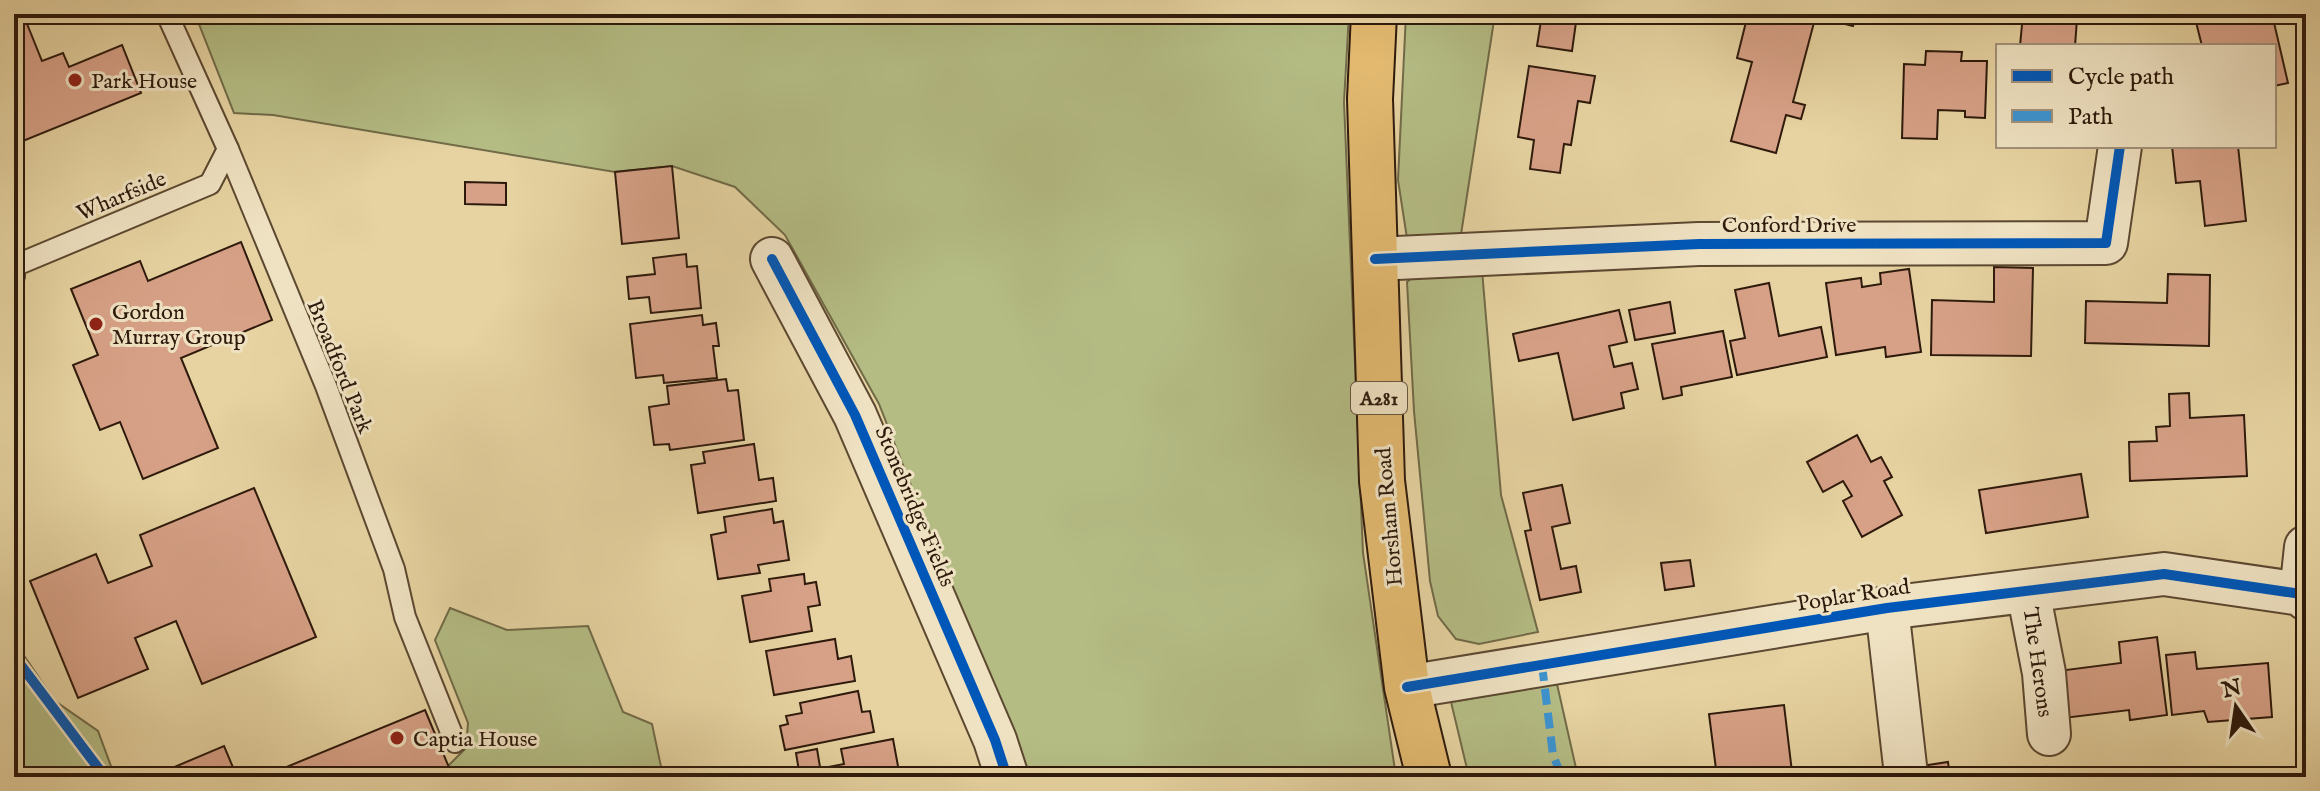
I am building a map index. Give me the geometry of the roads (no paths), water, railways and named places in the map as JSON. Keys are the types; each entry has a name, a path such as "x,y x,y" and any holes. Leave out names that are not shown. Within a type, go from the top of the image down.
{"main road":[{"name":"Horsham Road","path":"1374,14 1370,99 1382,481 1407,687 1429,777"}],"street":[{"name":"Conford Drive","path":"1375,259 1699,244 2106,243 2120,148"},
{"name":"Stonebridge Fields","path":"772,259 855,415 995,740 1007,777"},
{"path":"2303,596 2306,547"},
{"name":"Poplar Road","path":"1407,687 1887,608 2164,574 2303,596"},
{"name":"The Herons","path":"2028,591 2044,673 2049,734"},
{"path":"1887,608 1905,766"}],"lane":[{"name":"Broadford Park","path":"167,14 228,149 326,386 394,569 405,617 455,742"},
{"name":"Wharfside","path":"14,266 210,184 228,149"},
{"path":"14,266 14,276"}],"place":[{"name":"Park House","path":"75,80"},
{"name":"Gordon Murray Group","path":"96,324"},
{"name":"Captia House","path":"397,738"}]}
